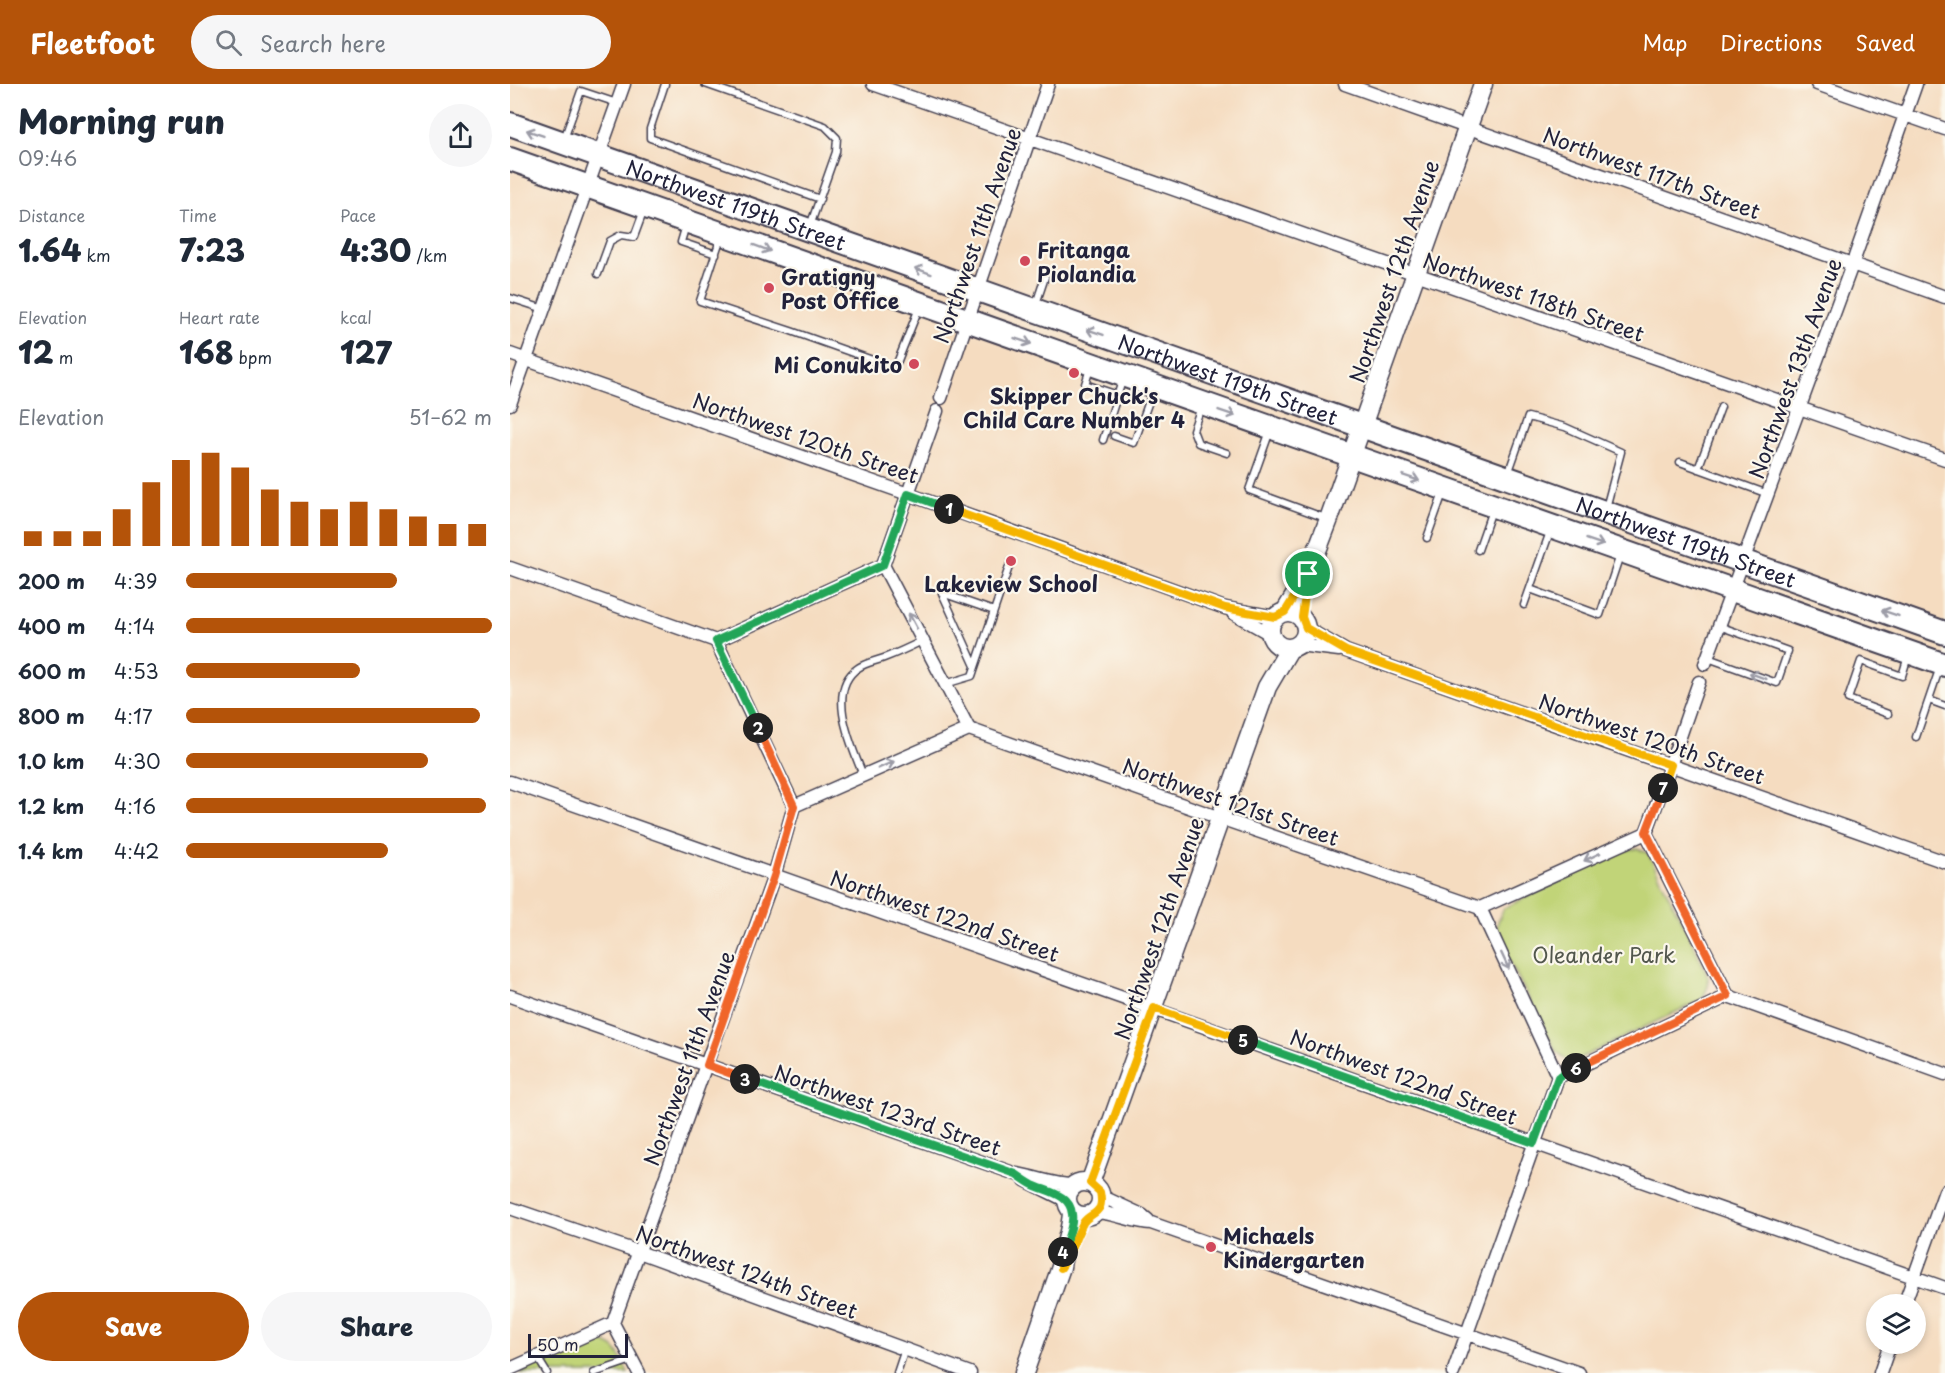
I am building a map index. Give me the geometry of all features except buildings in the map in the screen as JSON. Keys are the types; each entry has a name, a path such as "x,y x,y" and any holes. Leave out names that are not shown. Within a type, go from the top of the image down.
{"highway":[{"name":"Northwest 119th Street","path":"510,124 1945,633"},
{"name":"Northwest 119th Street","path":"510,159 688,222 719,244 921,304 1091,364 1121,386 1154,387 1943,665"}],"street":[{"path":"510,405 624,84"},
{"name":"Northwest 118th Street","path":"873,84 1945,459"},
{"name":"Northwest 11th Avenue","path":"941,398 1048,84"},
{"name":"Northwest 117th Street","path":"1346,84 1945,297"},
{"name":"Northwest 12th Avenue","path":"1024,1373 1061,1268 1070,1255 1078,1234 1084,1200 1483,84"},
{"path":"1817,84 1945,129"},
{"name":"Northwest 13th Avenue","path":"1706,661 1800,409 1916,84"},
{"name":"Northwest 120th Street","path":"510,354 1945,862"},
{"path":"510,568 716,641 883,565 937,411"},
{"path":"716,641 794,806 969,729 883,565"},
{"name":"Northwest 120th Street","path":"1288,630 1346,651"},
{"path":"1558,1077 1480,908 1646,832 1699,682"},
{"name":"Northwest 121st Street","path":"969,729 1480,908"},
{"name":"Northwest 122nd Street","path":"510,782 1945,1288"},
{"name":"Northwest 11th Avenue","path":"613,1323 774,876 794,806"},
{"path":"1646,832 1728,996 1945,1074"},
{"name":"Northwest 123rd Street","path":"510,996 1016,1174 1066,1186 1084,1200"},
{"path":"1453,1373 1558,1077 1728,996"},
{"name":"Northwest 123rd Street","path":"1016,1174 1032,1184 1142,1215 1151,1223 1579,1373"},
{"path":"1908,1294 1945,1191"},
{"name":"Northwest 124th Street","path":"510,1208 639,1252 970,1373"},
{"path":"510,1369 613,1323 639,1373"},
{"path":"1880,1373 1887,1354"}],"lane":[{"path":"665,84 650,129 650,138 820,199"},
{"path":"705,84 825,126 837,138 836,152 809,231"},
{"path":"563,143 581,91 617,104"},
{"path":"598,274 610,241 621,235 634,237 645,207"},
{"path":"719,244 700,301 895,368 921,304"},
{"path":"1033,310 1045,277"},
{"path":"510,298 543,309"},
{"path":"1103,440 1121,386"},
{"path":"1113,436 1134,443 1154,387"},
{"path":"1202,404 1193,430 1198,443 1227,453"},
{"path":"1698,469 1721,407"},
{"path":"1507,477 1528,417 1565,427 1621,452 1604,512"},
{"path":"1271,428 1249,490 1329,519"},
{"path":"1680,462 1768,494"},
{"path":"1427,538 1444,489"},
{"path":"1478,549 1493,506"},
{"path":"1524,605 1552,527"},
{"path":"1530,589 1600,615 1622,552"},
{"path":"945,684 972,676 1011,561"},
{"path":"975,666 942,593 994,611"},
{"path":"1706,661 1777,683 1788,651 1719,626"},
{"path":"863,775 841,705 844,687 849,677 859,668 923,640"},
{"path":"1888,714 1848,699 1861,661 1902,676 1909,653"},
{"path":"1916,737 1943,665"},
{"path":"1929,700 1945,706"},
{"path":"897,1373 905,1349"},
{"path":"537,1356 547,1373"},
{"path":"594,1373 632,1360"}],"green space":[{"name":"Oleander Park","path":"1638,849 1648,853 1704,967 1708,977 1708,987 1701,1000 1576,1060 1566,1059 1556,1051 1496,935 1498,921 1504,908 1624,850"},
{"path":"593,1339 608,1344 616,1350 628,1373 520,1373"}],"place":[{"name":"Fritanga Piolandia","path":"1025,261"},
{"name":"Gratigny Post Office","path":"769,288"},
{"name":"Mi Conukito","path":"914,364"},
{"name":"Skipper Chuck's Child Care Number 4","path":"1074,373"},
{"name":"Lakeview School","path":"1011,561"},
{"name":"Michaels Kindergarten","path":"1211,1247"}],"route":[{"path":"908,494 1225,608 1275,617 1285,612 1308,574 1302,617 1306,628 1346,651 1671,765 1646,832 1728,996 1558,1077 1534,1143 1154,1008 1090,1183 1100,1192 1100,1205 1096,1212 1088,1216 1083,1223 1070,1255 1061,1268 1072,1218 1072,1211 1067,1200 1062,1197 1016,1174 707,1065 774,876 794,806 716,641 883,565 908,494"}]}
